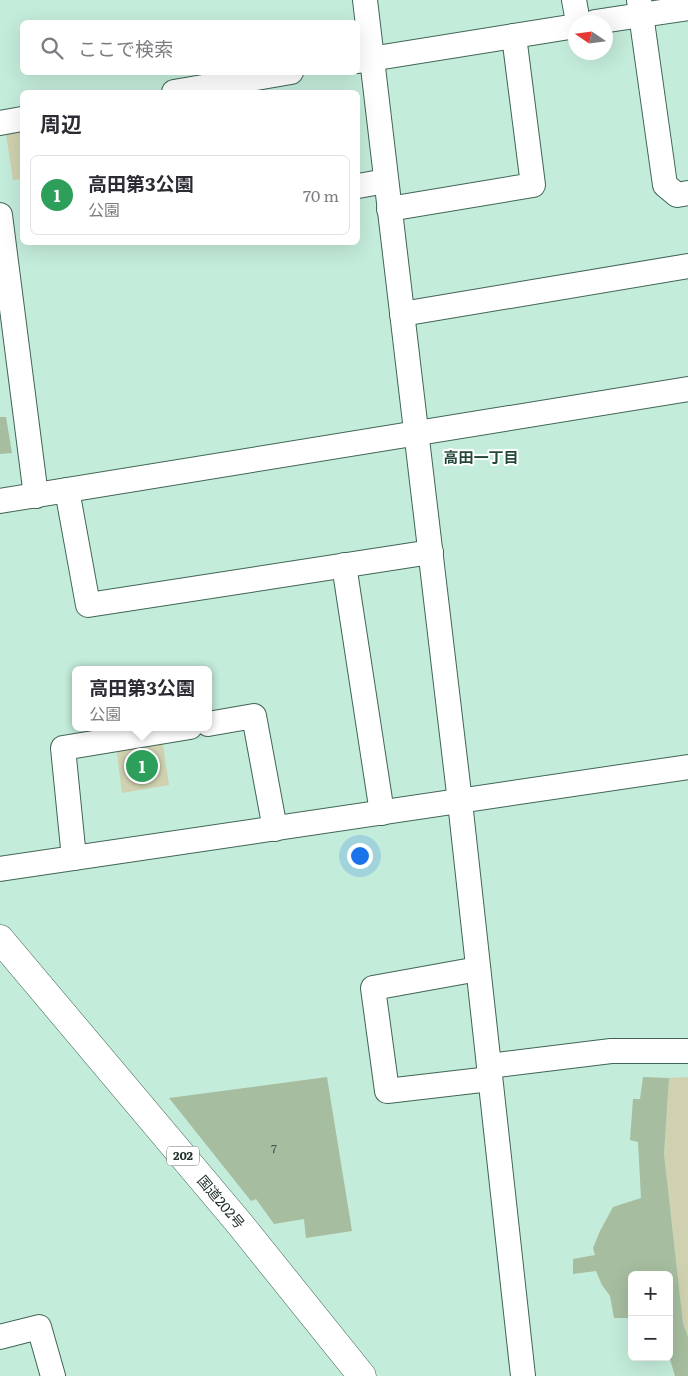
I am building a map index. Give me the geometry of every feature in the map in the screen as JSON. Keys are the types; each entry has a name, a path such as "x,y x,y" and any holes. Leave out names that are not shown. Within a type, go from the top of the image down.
{"highway":[{"name":"国道202号","path":"0,939 239,1223 362,1376"}],"street":[{"path":"365,0 364,60 386,182 402,314 460,802 523,1376"},
{"path":"574,0 577,15"},
{"path":"613,16 640,8 688,8"},
{"path":"640,8 665,185 677,195 688,193"},
{"path":"364,60 568,27"},
{"path":"389,209 533,185 514,36"},
{"path":"186,90 273,75"},
{"path":"0,123 20,119"},
{"path":"360,186 386,182"},
{"path":"0,215 13,241 9,354 36,496"},
{"path":"402,314 688,266"},
{"path":"0,501 688,389"},
{"path":"67,490 88,605 430,552"},
{"path":"344,565 382,813"},
{"path":"212,723 254,716 275,829"},
{"path":"74,858 63,748 166,731"},
{"path":"0,869 688,767"},
{"path":"478,969 373,988 387,1091 611,1051 688,1051"},
{"path":"0,1337 39,1327 53,1376"}],"green space":[{"path":"20,131 20,179 13,180 6,134"},
{"path":"162,738 169,785 122,793 116,746"},
{"path":"688,1077 688,1337 683,1323 664,1154 669,1078"}],"building":[{"path":"0,417 6,417 12,453 0,454"},
{"path":"327,1077 352,1231 306,1238 304,1219 274,1224 256,1199 251,1201 169,1098"},
{"path":"643,1077 669,1078 664,1154 683,1323 688,1337 688,1376 675,1376 670,1361 673,1361 673,1271 628,1271 628,1318 614,1318 610,1296 602,1285 596,1271 573,1274 573,1259 595,1255 593,1248 613,1207 641,1198 638,1142 630,1140 633,1099 640,1099"}],"place":[{"name":"高田第3公園","path":"142,766"}],"district":[{"name":"高田一丁目","path":"481,458"}]}
